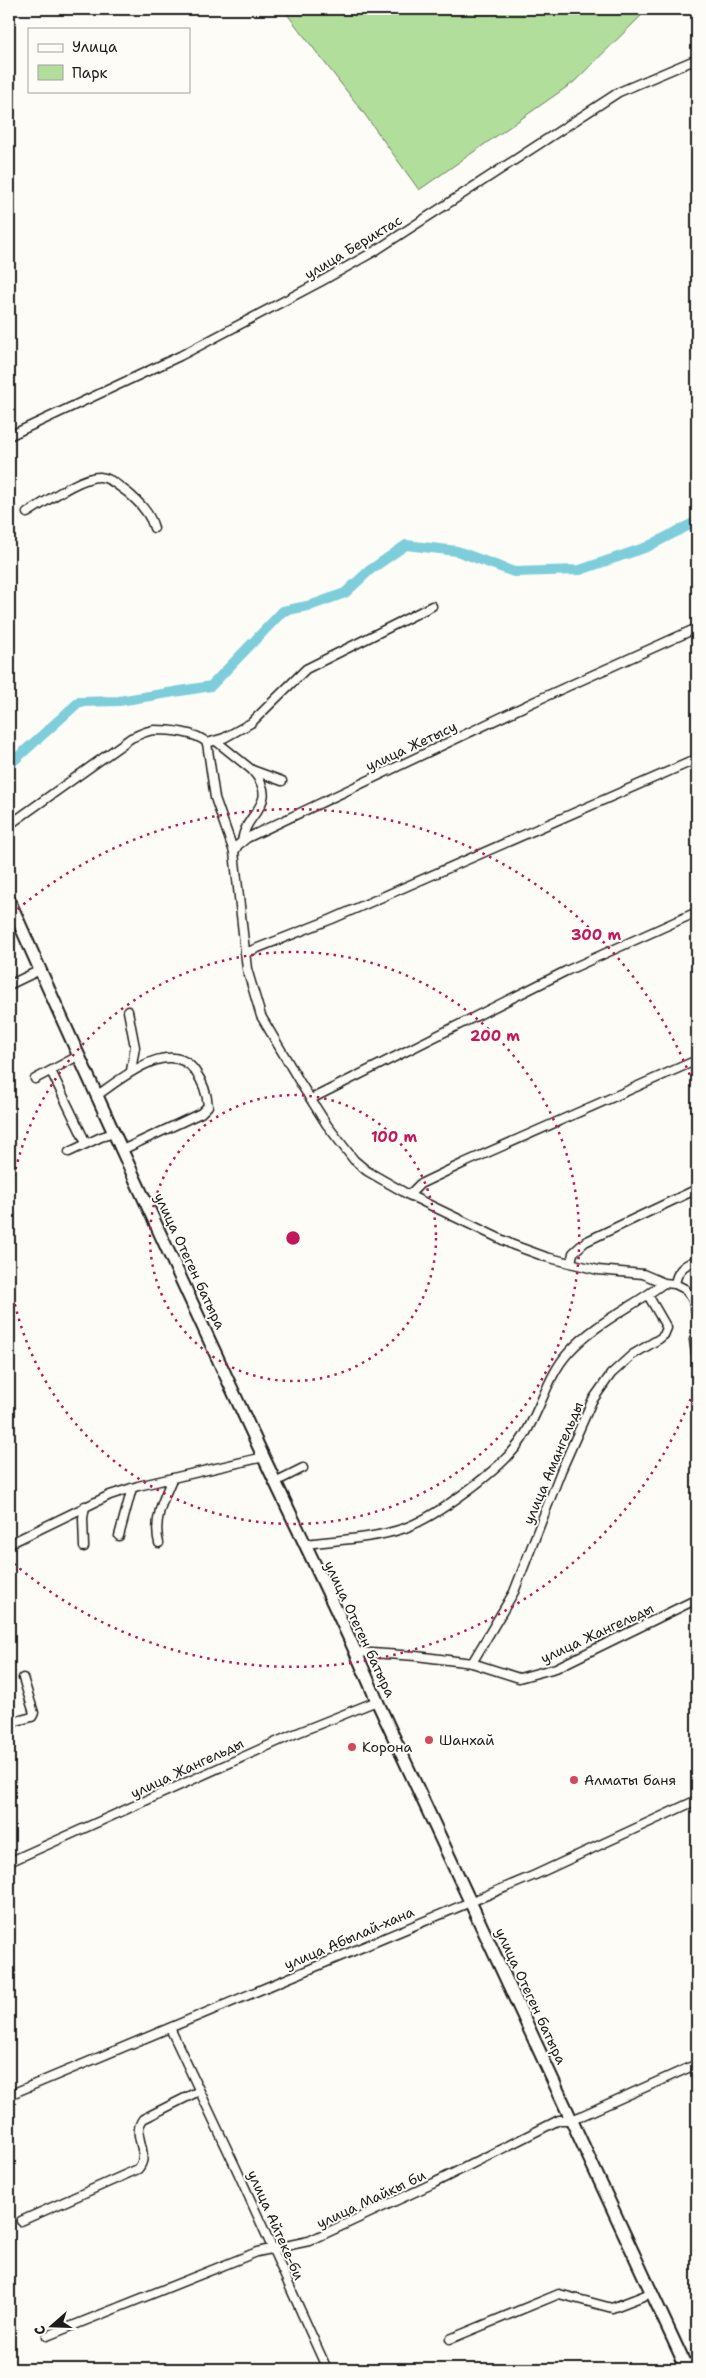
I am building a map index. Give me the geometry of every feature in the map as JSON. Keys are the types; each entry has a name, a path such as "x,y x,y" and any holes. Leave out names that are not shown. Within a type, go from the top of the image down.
{"main road":[{"name":"улица Отеген батыра","path":"9,900 96,1096 356,1652 376,1701 572,2120 685,2368"}],"street":[{"name":"улица Бериктас","path":"9,436 180,356 320,282 375,251 619,92 697,59"},
{"path":"27,513 78,484 99,477 111,480 137,500 151,518 154,528"},
{"path":"207,743 237,732 251,723 306,669 432,606"},
{"name":"улица Жетысу","path":"234,852 242,842 334,796 697,628"},
{"path":"9,825 143,732 153,730 202,738 207,743 215,798 234,852 247,970 261,1016 272,1038 311,1099 354,1160 367,1171 409,1196 513,1245 546,1257 598,1270 643,1274 664,1283 675,1284 685,1289 692,1298 697,1314"},
{"path":"216,741 252,770 264,786 265,799 243,832 242,842"},
{"path":"245,953 332,919 697,759"},
{"path":"252,770 282,781"},
{"path":"311,1099 566,971 697,912"},
{"path":"9,985 40,970"},
{"path":"128,1011 136,1047 132,1071"},
{"path":"35,1079 78,1056"},
{"path":"96,1096 132,1071 156,1059 175,1058 190,1064 200,1078 208,1095 208,1106 201,1113 122,1150"},
{"path":"409,1196 420,1184 464,1163 697,1060"},
{"path":"51,1070 86,1143"},
{"path":"69,1152 86,1143 114,1133"},
{"path":"571,1262 573,1253 584,1242 697,1189"},
{"path":"675,1284 676,1276 682,1267 694,1261"},
{"path":"304,1544 380,1534 406,1527 456,1498 494,1470 521,1441 558,1365 570,1351 604,1324 664,1283"},
{"name":"улица Амангельды","path":"472,1663 514,1592 567,1455 592,1401 611,1374 632,1356 664,1335 667,1328 663,1318 648,1295"},
{"path":"696,1331 694,1347 697,1360"},
{"path":"9,1544 85,1506 132,1488 264,1457"},
{"path":"275,1482 303,1468"},
{"path":"159,1542 156,1531 161,1502 172,1479"},
{"path":"119,1536 132,1488"},
{"path":"84,1547 83,1518 85,1506"},
{"name":"улица Жангельды","path":"356,1652 416,1656 472,1663 519,1678 532,1676 609,1644 697,1599"},
{"path":"9,1723 32,1717 34,1713 23,1678"},
{"name":"улица Жангельды","path":"9,1862 292,1735 376,1701"},
{"name":"улица Абылай-хана","path":"9,2095 534,1875 697,1800"},
{"name":"улица Айтеке-би","path":"170,2028 327,2369"},
{"name":"улица Майкы би","path":"47,2336 248,2256 309,2241 434,2183 559,2120 572,2120 697,2064"},
{"path":"21,2220 138,2169 144,2157 137,2132 138,2125 143,2119 199,2091"},
{"path":"450,2340 551,2298 566,2294 612,2308 651,2293"},
{"path":"685,2368 697,2359"}],"green space":[{"path":"283,9 648,9 574,82 419,190 363,112"}],"waterway":[{"path":"9,765 79,702 119,701 211,686 283,611 312,605 345,593 370,570 406,545 457,551 514,572 580,570 647,547 697,521"}],"place":[{"name":"Шанхай","path":"429,1740"},
{"name":"Корона","path":"352,1747"},
{"name":"Алматы баня","path":"574,1780"}]}
